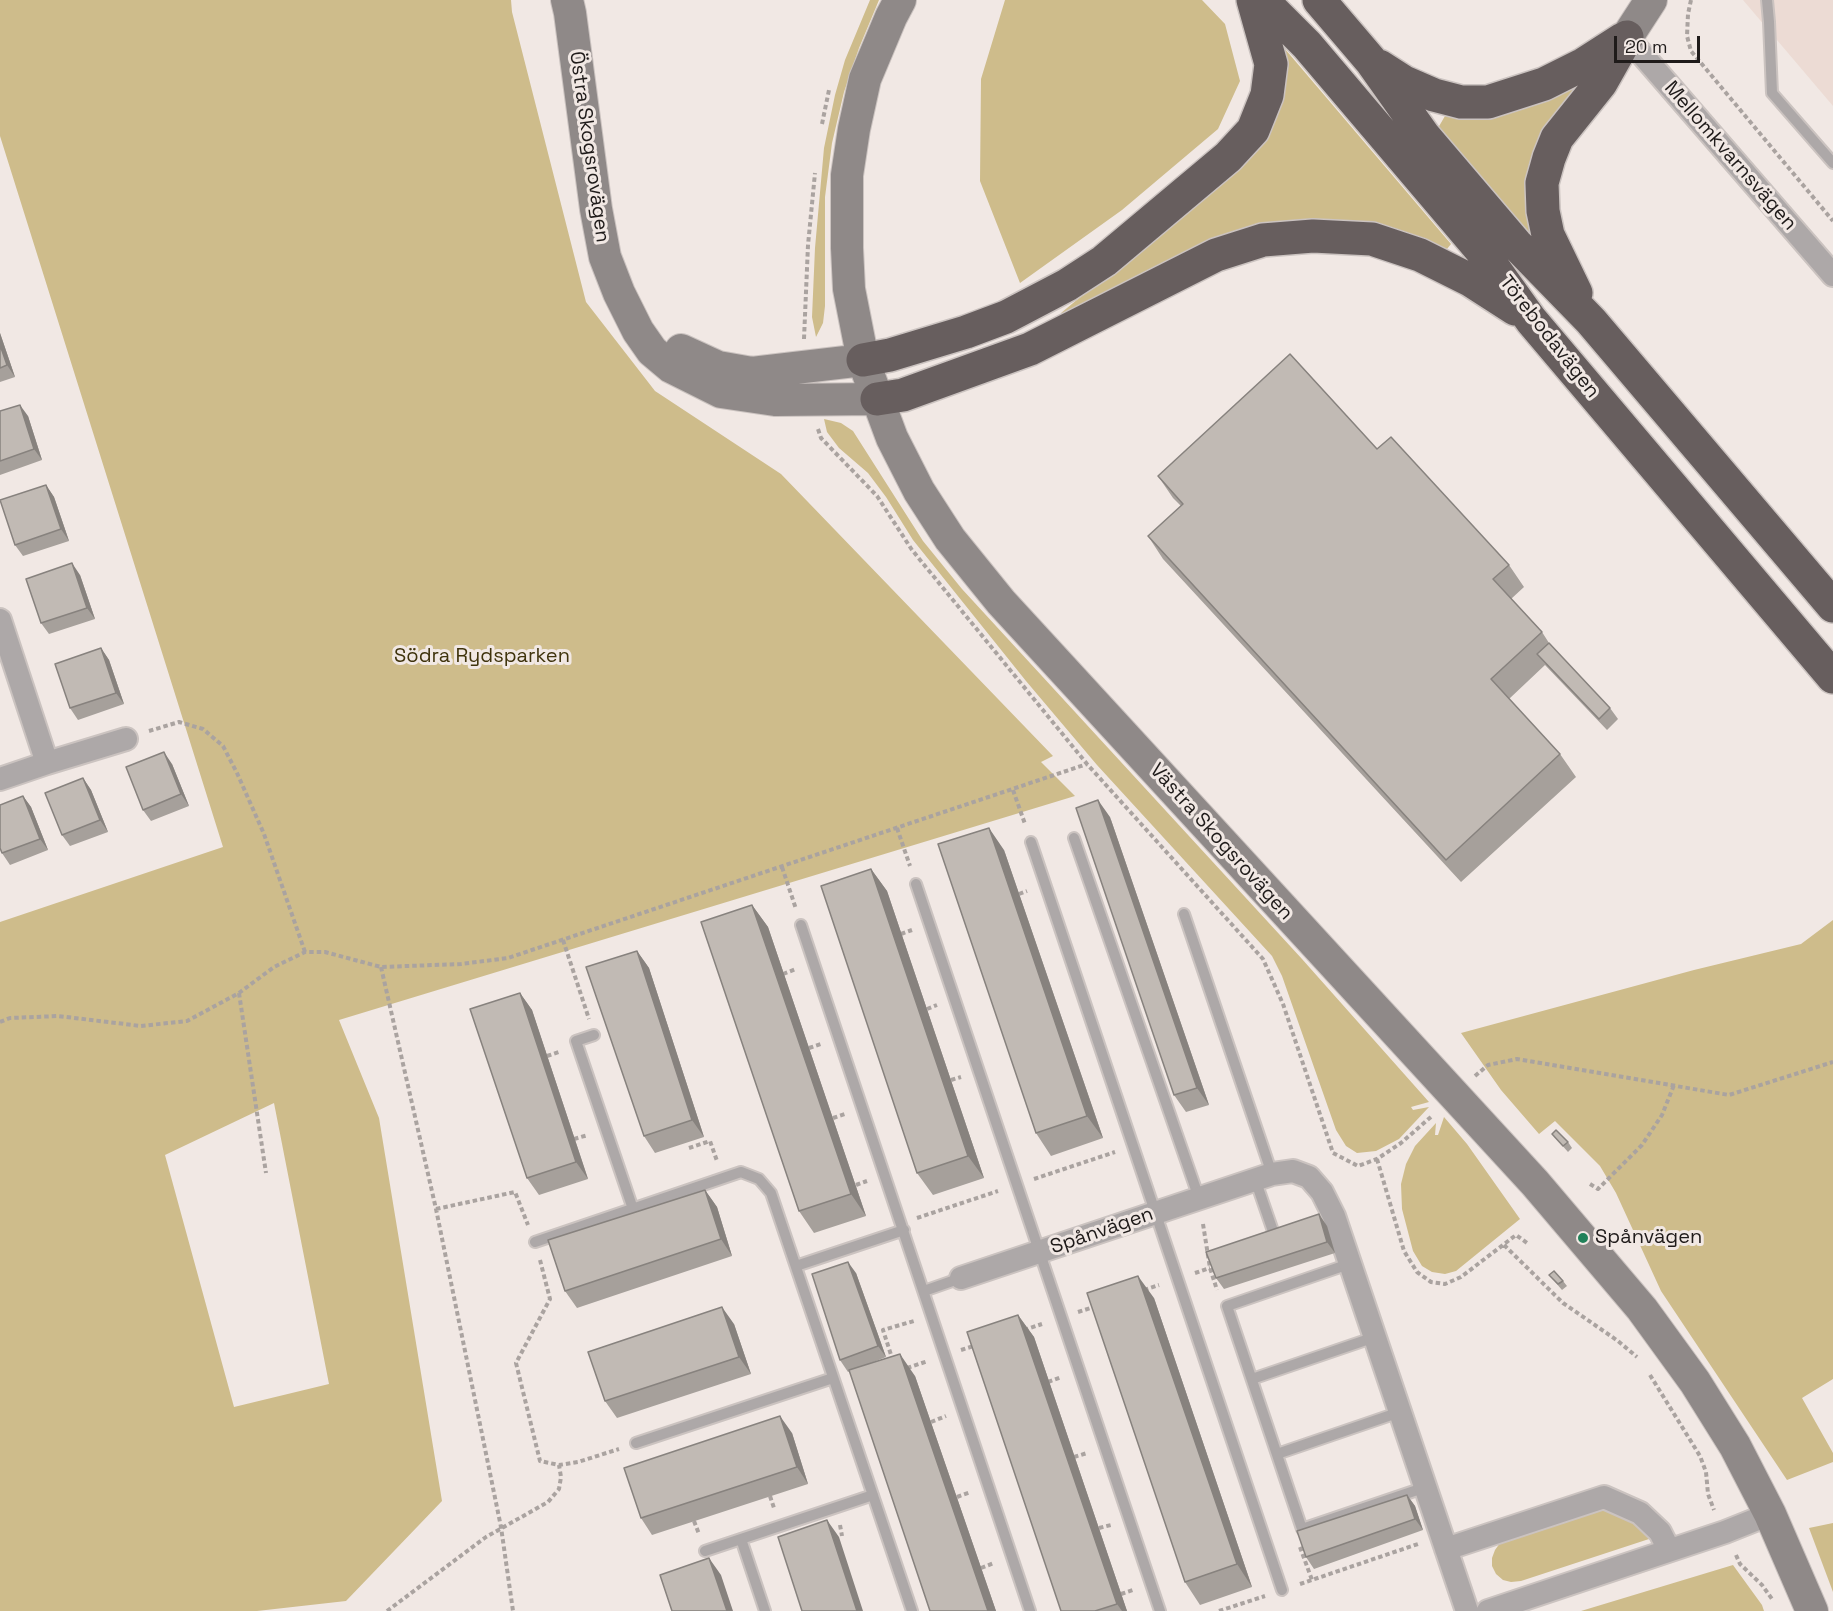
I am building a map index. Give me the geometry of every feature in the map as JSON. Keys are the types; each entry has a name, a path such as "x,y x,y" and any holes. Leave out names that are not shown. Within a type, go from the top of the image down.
{"highway":[{"path":"863,360 890,355 966,332 1006,317 1067,285 1104,261 1228,157 1253,130 1267,95 1271,64 1253,0"},
{"name":"Törebodavägen","path":"1262,0 1307,45 1481,250 1531,320 1833,677"},
{"name":"Törebodavägen","path":"1319,0 1371,61 1424,136 1516,244 1591,321 1833,606"},
{"path":"1371,61 1404,82 1434,95 1461,102 1488,102 1544,84 1584,64 1627,37"},
{"path":"1591,321 1548,235 1543,211 1542,183 1557,138 1601,83 1627,37"},
{"path":"877,399 903,395 1030,349 1216,255 1263,240 1313,236 1372,239 1420,255 1470,280 1531,320"}],"street":[{"name":"Östra Skogsrovägen","path":"567,0 596,209 605,257 619,293 638,331 652,351 671,367 721,392 775,400 877,399"},
{"name":"Västra Skogsrovägen","path":"900,0 865,79 847,175 849,289 863,360 905,466 950,539 1001,602 1583,1238 1642,1309 1695,1382 1735,1446 1770,1514 1812,1611"},
{"path":"1627,37 1651,0"},
{"name":"Mellomkvarnsvägen","path":"1627,37 1833,275"},
{"name":"Östra Skogsrovägen","path":"619,293 660,337 687,353 718,367 752,373 863,360"},
{"path":"0,620 47,763"},
{"path":"0,779 126,739"},
{"name":"Spånvägen","path":"961,1278 1263,1177 1293,1171 1309,1176 1322,1192 1334,1216 1467,1611"},
{"path":"1446,1549 1604,1497 1640,1513 1660,1532 1669,1550"},
{"path":"1488,1611 1725,1532 1770,1514"}],"lane":[{"path":"1767,0 1772,93 1833,163"},
{"path":"1074,838 1199,1198"},
{"path":"1031,842 1282,1590"},
{"path":"916,884 1160,1611"},
{"path":"1184,914 1263,1177 1274,1234"},
{"path":"801,925 1030,1611"},
{"path":"594,1035 576,1041 633,1209"},
{"path":"535,1242 741,1172 759,1179 771,1193 912,1611"},
{"path":"796,1266 902,1227"},
{"path":"1349,1264 1227,1306 1302,1529 1426,1487"},
{"path":"924,1291 961,1278"},
{"path":"1252,1379 1375,1337"},
{"path":"636,1443 833,1378"},
{"path":"1277,1454 1400,1412"},
{"path":"705,1551 873,1494"},
{"path":"741,1539 765,1611"}],"path":[{"path":"1691,0 1687,36 1691,51 1833,221"},
{"path":"818,427 821,438 877,496 912,550 1087,764 1263,958 1283,1004 1333,1153 1358,1166 1377,1160 1432,1116"},
{"path":"126,739 179,722 203,729 223,746 264,834 305,952"},
{"path":"0,1022 10,1018 58,1016 141,1026 187,1021 239,993 274,967 305,952 325,952 381,967 461,964 508,958 1087,764"},
{"path":"1014,790 1031,842"},
{"path":"897,828 916,884"},
{"path":"782,867 801,925"},
{"path":"381,967 436,1209 501,1527 513,1611"},
{"path":"239,993 266,1173"},
{"path":"1470,1081 1488,1065 1517,1059 1729,1095 1833,1062"},
{"path":"1590,1184 1598,1189 1642,1145 1662,1115 1674,1086"},
{"path":"689,1148 710,1141 724,1178"},
{"path":"902,1227 1133,1146"},
{"path":"1377,1160 1404,1251 1417,1272 1431,1282 1445,1284 1461,1277 1516,1235 1527,1243"},
{"path":"436,1209 515,1192 535,1242 550,1299 516,1363 540,1461 560,1465 578,1462 636,1443"},
{"path":"1199,1198 1210,1268 1217,1291 1227,1306"},
{"path":"1504,1245 1563,1303 1640,1359"},
{"path":"1135,1293 1210,1268"},
{"path":"1019,1331 1103,1303"},
{"path":"896,1372 883,1330 932,1315"},
{"path":"906,1369 987,1342"},
{"path":"1646,1369 1700,1456 1706,1472 1708,1494 1740,1564 1762,1585 1774,1603"},
{"path":"387,1611 501,1527 526,1516 548,1502 559,1490 560,1465"},
{"path":"1302,1529 1294,1532 1312,1580"},
{"path":"1219,1611 1417,1545"}],"shaded area":[{"path":"1743,0 1833,0 1833,106"}],"green space":[{"name":"Södra Rydsparken","path":"0,0 511,0 512,12 586,302 655,391 781,474 1053,756 1041,762 1075,796 339,1020 379,1118 442,1501 346,1601 257,1611 0,1611 0,922 223,847 0,136","holes":["274,1103 329,1384 234,1407 165,1155"]},
{"path":"870,0 879,0 844,92 832,143 825,197 825,306 823,323 816,337 812,317 815,248 824,148 845,60"},
{"path":"1005,0 1202,0 1225,24 1240,81 1218,129 1122,210 1020,283 980,181 981,79"},
{"path":"1285,49 1451,244 1447,249 1418,237 1358,225 1064,320 1061,313 1181,214"},
{"path":"1581,79 1530,232 1527,233 1438,128 1445,116 1461,118"},
{"path":"824,419 841,423 853,431 923,541 962,589 1302,959 1429,1102 1411,1107 1413,1110 1429,1107 1399,1139 1376,1151 1357,1153 1346,1146 1336,1130 1282,976 1272,956 1097,765 1026,681 913,540 868,473 839,448 827,432"},
{"path":"1833,920 1833,1379 1802,1398 1833,1453 1833,1462 1787,1480 1661,1291 1616,1193 1600,1166 1555,1121 1539,1134 1501,1090 1461,1033 1694,970 1801,944"},
{"path":"1444,1117 1467,1144 1520,1219 1456,1271 1445,1274 1432,1272 1422,1266 1413,1251 1402,1209 1401,1184 1406,1164 1415,1146 1436,1123 1435,1135 1438,1135"},
{"path":"1603,1509 1622,1512 1642,1527 1649,1539 1521,1581 1503,1580 1496,1574 1492,1566 1492,1558 1500,1543"},
{"path":"1833,1523 1833,1592 1809,1528"},
{"path":"1733,1565 1764,1611 1581,1611"}],"building":[{"path":"0,345 7,365 0,368"},
{"path":"1290,354 1377,449 1391,437 1509,565 1493,579 1542,632 1491,679 1560,754 1446,860 1148,536 1183,504 1158,476"},
{"path":"20,405 34,449 0,461 0,411"},
{"path":"46,485 61,529 15,545 0,500"},
{"path":"72,563 87,608 41,623 26,579"},
{"path":"1549,643 1610,708 1599,719 1537,654"},
{"path":"101,648 116,693 70,708 55,664"},
{"path":"164,752 181,794 143,810 126,767"},
{"path":"83,778 100,820 62,835 45,793"},
{"path":"23,796 40,839 2,853 0,805"},
{"path":"1098,800 1197,1088 1174,1095 1076,808"},
{"path":"989,828 1087,1116 1036,1133 938,844"},
{"path":"871,869 968,1156 917,1173 821,886"},
{"path":"752,905 851,1194 799,1211 701,922"},
{"path":"637,951 692,1120 644,1136 586,967"},
{"path":"520,993 576,1162 527,1178 470,1009"},
{"path":"1556,1130 1568,1142 1563,1146 1552,1134"},
{"path":"705,1190 721,1239 565,1291 548,1240"},
{"path":"1319,1214 1327,1242 1216,1278 1206,1252"},
{"path":"848,1262 878,1346 840,1360 812,1274"},
{"path":"1554,1271 1563,1281 1558,1284 1549,1275"},
{"path":"1138,1276 1237,1564 1185,1582 1087,1293"},
{"path":"722,1307 739,1357 605,1401 588,1352"},
{"path":"1018,1315 1117,1604 1095,1611 1061,1611 967,1332"},
{"path":"900,1354 988,1611 930,1611 849,1370"},
{"path":"780,1416 797,1467 641,1518 624,1468"},
{"path":"1407,1495 1415,1519 1306,1557 1297,1531"},
{"path":"827,1520 857,1611 802,1611 778,1537"},
{"path":"709,1558 727,1611 672,1611 660,1575"}],"place":[{"name":"Spånvägen","path":"1583,1238"}]}
